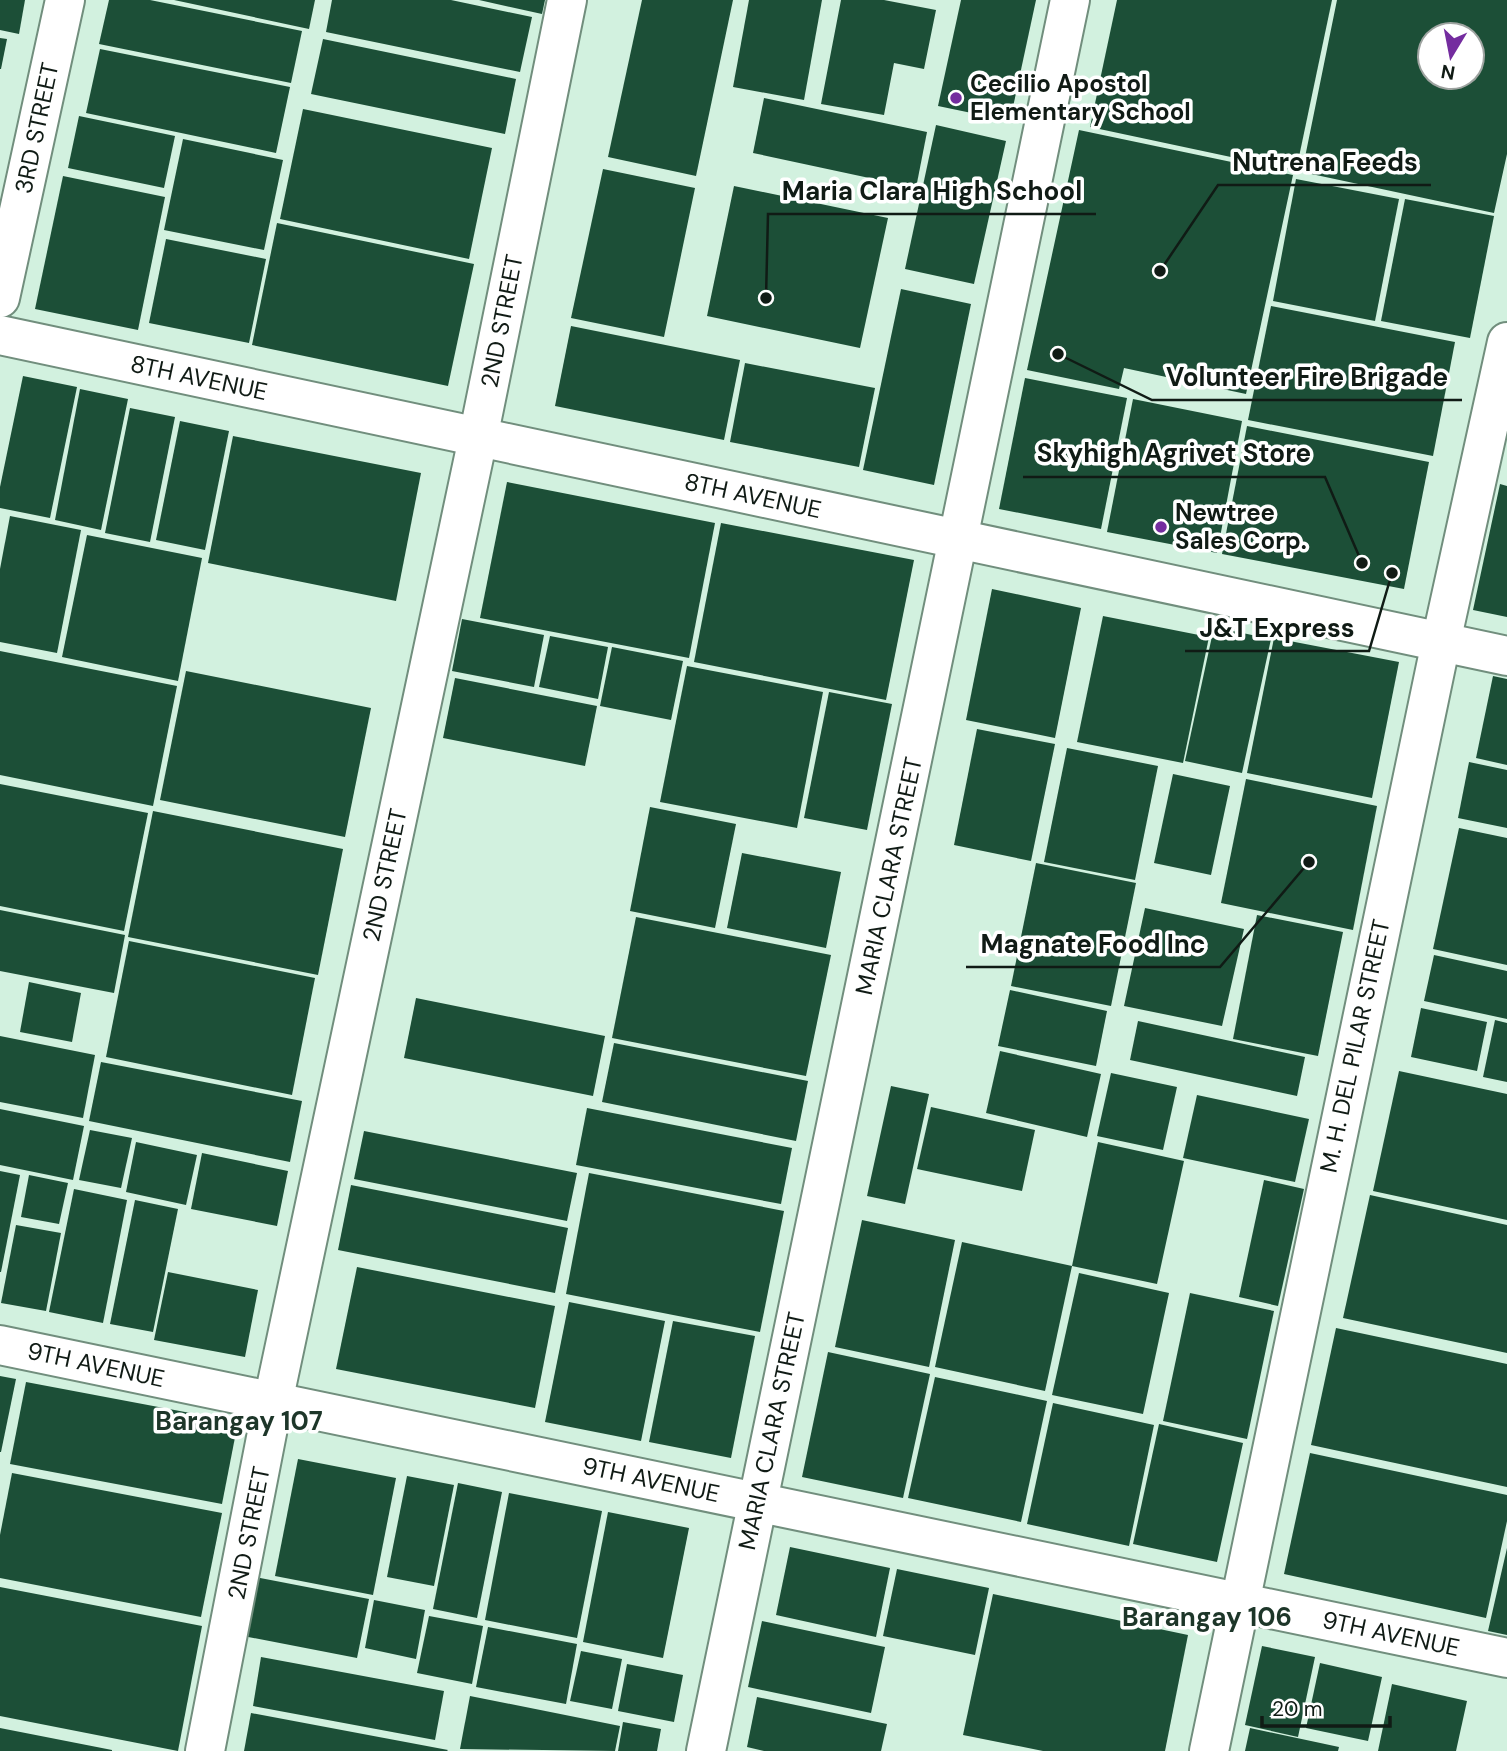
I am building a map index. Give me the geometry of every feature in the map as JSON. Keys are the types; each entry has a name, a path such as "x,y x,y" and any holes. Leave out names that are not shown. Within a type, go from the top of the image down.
{"street":[{"name":"3RD STREET","path":"0,298 65,0"},
{"name":"2ND STREET","path":"205,1751 273,1402 478,438 567,0"},
{"name":"MARIA CLARA STREET","path":"706,1751 960,540 1069,0"},
{"name":"8TH AVENUE","path":"0,335 1507,656"},
{"name":"M. H. DEL PILAR STREET","path":"1209,1751 1441,642 1507,342"},
{"name":"9TH AVENUE","path":"0,1345 1507,1658"}],"building":[{"path":"0,0 25,0 19,34 0,30"},
{"path":"109,0 150,0 302,31 291,83 99,44"},
{"path":"174,0 315,0 309,29"},
{"path":"332,0 451,0 532,17 520,72 326,32"},
{"path":"479,0 545,0 542,14"},
{"path":"642,0 733,0 696,176 608,157"},
{"path":"749,0 822,0 804,100 733,87"},
{"path":"841,0 884,0 936,10 924,69 894,63 884,115 821,104"},
{"path":"961,0 1036,0 1010,121 938,106"},
{"path":"1117,0 1332,0 1296,171 1090,127"},
{"path":"1337,0 1507,0 1507,154 1494,213 1302,172"},
{"path":"0,38 7,39 1,69 0,69"},
{"path":"323,39 516,79 505,134 311,94"},
{"path":"100,49 290,87 276,153 86,113"},
{"path":"764,98 927,132 916,188 753,153"},
{"path":"303,109 492,148 469,259 280,219"},
{"path":"79,116 175,136 164,188 68,168"},
{"path":"936,125 1006,141 974,284 905,269"},
{"path":"1079,130 1293,175 1246,394 1124,368 1119,389 1027,370"},
{"path":"183,139 283,160 264,250 164,230"},
{"path":"603,169 695,188 664,337 571,318"},
{"path":"63,176 165,197 138,330 35,309"},
{"path":"1296,179 1399,199 1375,321 1273,301"},
{"path":"734,186 888,218 860,348 707,316"},
{"path":"1405,199 1494,216 1470,338 1381,321"},
{"path":"277,223 474,264 448,386 252,345"},
{"path":"166,239 266,259 249,343 149,323"},
{"path":"901,289 971,304 934,485 863,470"},
{"path":"1271,306 1455,342 1433,456 1248,420"},
{"path":"571,326 740,360 724,440 555,406"},
{"path":"745,363 875,388 859,467 730,442"},
{"path":"23,376 77,387 50,518 0,508 0,487"},
{"path":"1025,378 1127,398 1101,529 999,509"},
{"path":"80,389 128,399 101,530 55,520"},
{"path":"1133,399 1242,421 1217,553 1107,532"},
{"path":"130,408 175,417 150,542 105,533"},
{"path":"180,421 229,431 205,550 156,540"},
{"path":"1247,426 1429,462 1404,589 1222,554"},
{"path":"233,436 421,473 396,601 208,563"},
{"path":"507,482 715,523 689,658 480,618"},
{"path":"1500,484 1507,486 1507,617 1473,610"},
{"path":"10,516 81,530 57,653 0,642 0,569"},
{"path":"721,523 914,560 886,700 694,662"},
{"path":"87,535 202,558 178,681 62,657"},
{"path":"992,589 1081,608 1055,738 966,720"},
{"path":"1103,616 1209,637 1183,763 1077,742"},
{"path":"462,619 544,635 534,687 452,671"},
{"path":"1214,627 1271,639 1242,773 1185,761"},
{"path":"550,636 608,647 598,699 539,687"},
{"path":"1274,638 1399,662 1372,798 1247,773"},
{"path":"612,647 683,661 671,720 600,706"},
{"path":"0,651 177,686 153,806 0,775"},
{"path":"687,666 823,692 797,828 660,802"},
{"path":"186,671 371,708 345,837 160,800"},
{"path":"1493,676 1507,679 1507,765 1476,758"},
{"path":"455,678 597,706 585,766 443,738"},
{"path":"829,692 892,704 867,830 804,818"},
{"path":"977,729 1055,744 1031,861 954,845"},
{"path":"1067,748 1158,766 1135,880 1044,862"},
{"path":"1469,762 1507,770 1507,828 1458,818"},
{"path":"1173,774 1230,786 1211,875 1154,863"},
{"path":"1246,779 1377,806 1353,930 1221,903"},
{"path":"0,784 148,813 124,931 0,906"},
{"path":"650,807 736,824 715,928 630,911"},
{"path":"153,811 343,849 318,975 128,937"},
{"path":"1459,828 1507,838 1507,965 1433,949"},
{"path":"742,853 841,872 826,948 727,928"},
{"path":"1036,863 1136,883 1111,1006 1011,986"},
{"path":"1145,908 1244,929 1222,1026 1124,1006"},
{"path":"0,910 125,935 114,993 0,971"},
{"path":"1257,915 1343,932 1318,1056 1233,1039"},
{"path":"636,917 831,955 806,1076 612,1038"},
{"path":"129,941 315,978 292,1095 106,1057"},
{"path":"1434,955 1507,971 1507,1019 1424,1001"},
{"path":"29,982 81,993 72,1042 20,1032"},
{"path":"1010,990 1107,1011 1096,1066 998,1046"},
{"path":"416,998 605,1036 593,1096 404,1058"},
{"path":"1421,1008 1487,1022 1477,1071 1411,1057"},
{"path":"1495,1020 1507,1023 1507,1082 1483,1077"},
{"path":"1138,1021 1305,1057 1297,1096 1130,1060"},
{"path":"0,1036 95,1055 83,1118 0,1102"},
{"path":"614,1043 808,1081 796,1141 602,1102"},
{"path":"1000,1051 1101,1074 1087,1137 986,1113"},
{"path":"101,1062 302,1101 290,1162 89,1121"},
{"path":"1399,1071 1507,1094 1507,1220 1373,1191"},
{"path":"1111,1073 1177,1087 1163,1150 1097,1136"},
{"path":"891,1086 929,1094 905,1204 867,1196"},
{"path":"1197,1095 1309,1119 1295,1182 1183,1158"},
{"path":"931,1107 1035,1130 1022,1191 917,1169"},
{"path":"587,1108 792,1148 781,1204 576,1165"},
{"path":"0,1109 84,1126 73,1180 0,1165"},
{"path":"90,1130 132,1138 121,1188 79,1180"},
{"path":"364,1131 577,1173 567,1221 354,1179"},
{"path":"136,1142 197,1155 186,1205 126,1192"},
{"path":"1098,1142 1184,1161 1157,1284 1072,1266"},
{"path":"202,1153 288,1171 277,1226 191,1209"},
{"path":"0,1171 20,1175 1,1272 0,1272"},
{"path":"589,1173 784,1211 760,1332 566,1294"},
{"path":"29,1175 68,1183 59,1224 21,1217"},
{"path":"1264,1180 1304,1189 1278,1306 1239,1297"},
{"path":"351,1185 568,1228 555,1293 338,1250"},
{"path":"74,1189 127,1200 103,1323 49,1312"},
{"path":"1370,1195 1507,1225 1507,1353 1343,1318"},
{"path":"135,1200 178,1209 153,1332 110,1324"},
{"path":"862,1220 955,1240 929,1367 835,1347"},
{"path":"16,1225 61,1233 46,1311 1,1303"},
{"path":"962,1242 1072,1266 1045,1391 935,1367"},
{"path":"357,1267 555,1306 535,1408 336,1369"},
{"path":"168,1272 258,1290 245,1357 154,1340"},
{"path":"1079,1273 1169,1293 1143,1414 1052,1395"},
{"path":"1190,1293 1274,1311 1247,1439 1163,1421"},
{"path":"569,1302 665,1321 641,1441 545,1422"},
{"path":"673,1321 755,1336 731,1458 649,1442"},
{"path":"1336,1328 1507,1364 1507,1487 1311,1445"},
{"path":"828,1352 930,1374 903,1498 802,1477"},
{"path":"0,1376 16,1379 1,1452 0,1452"},
{"path":"935,1377 1047,1401 1021,1522 908,1498"},
{"path":"26,1382 238,1422 222,1504 10,1464"},
{"path":"1053,1403 1154,1425 1129,1546 1027,1524"},
{"path":"1159,1424 1243,1443 1217,1562 1133,1544"},
{"path":"1310,1453 1507,1495 1507,1521 1486,1618 1284,1574"},
{"path":"298,1459 396,1478 373,1595 275,1576"},
{"path":"12,1473 222,1513 201,1617 0,1578 0,1535"},
{"path":"407,1476 454,1485 434,1586 387,1577"},
{"path":"458,1483 502,1492 477,1618 433,1609"},
{"path":"509,1493 602,1511 577,1638 485,1620"},
{"path":"608,1512 689,1528 663,1658 583,1642"},
{"path":"790,1547 890,1568 876,1637 776,1615"},
{"path":"1507,1548 1507,1635 1488,1631"},
{"path":"897,1569 989,1588 975,1655 883,1636"},
{"path":"255,1577 369,1599 357,1658 243,1636"},
{"path":"0,1587 202,1626 178,1751 0,1716"},
{"path":"993,1594 1188,1635 1165,1751 1043,1751 963,1735"},
{"path":"374,1600 425,1610 416,1659 365,1648"},
{"path":"429,1616 483,1626 472,1684 417,1673"},
{"path":"762,1621 885,1647 871,1713 748,1687"},
{"path":"488,1627 577,1644 566,1704 476,1687"},
{"path":"1262,1646 1315,1657 1298,1737 1245,1725"},
{"path":"581,1651 622,1659 612,1709 570,1701"},
{"path":"261,1657 444,1691 435,1740 253,1706"},
{"path":"1320,1663 1382,1677 1368,1741 1306,1728"},
{"path":"627,1664 683,1675 674,1722 618,1711"},
{"path":"1392,1684 1467,1701 1456,1751 1378,1751"},
{"path":"470,1696 620,1726 615,1751 460,1749"},
{"path":"757,1697 887,1724 881,1751 764,1751 747,1747"},
{"path":"251,1713 448,1750 244,1751"},
{"path":"623,1722 661,1729 657,1751 618,1751"},
{"path":"0,1728 112,1750 112,1751 0,1751"},
{"path":"1250,1728 1339,1747 1338,1751 1245,1751"}],"place":[{"name":"Cecilio Apostol Elementary School","path":"956,98"},
{"name":"Nutrena Feeds","path":"1160,271"},
{"name":"Maria Clara High School","path":"766,298"},
{"name":"Volunteer Fire Brigade","path":"1058,354"},
{"name":"Newtree Sales Corp.","path":"1161,527"},
{"name":"Skyhigh Agrivet Store","path":"1362,563"},
{"name":"J&T Express","path":"1392,573"},
{"name":"Magnate Food Inc","path":"1309,862"}],"district":[{"name":"Barangay 107","path":"239,1421"},
{"name":"Barangay 106","path":"1207,1617"}]}
